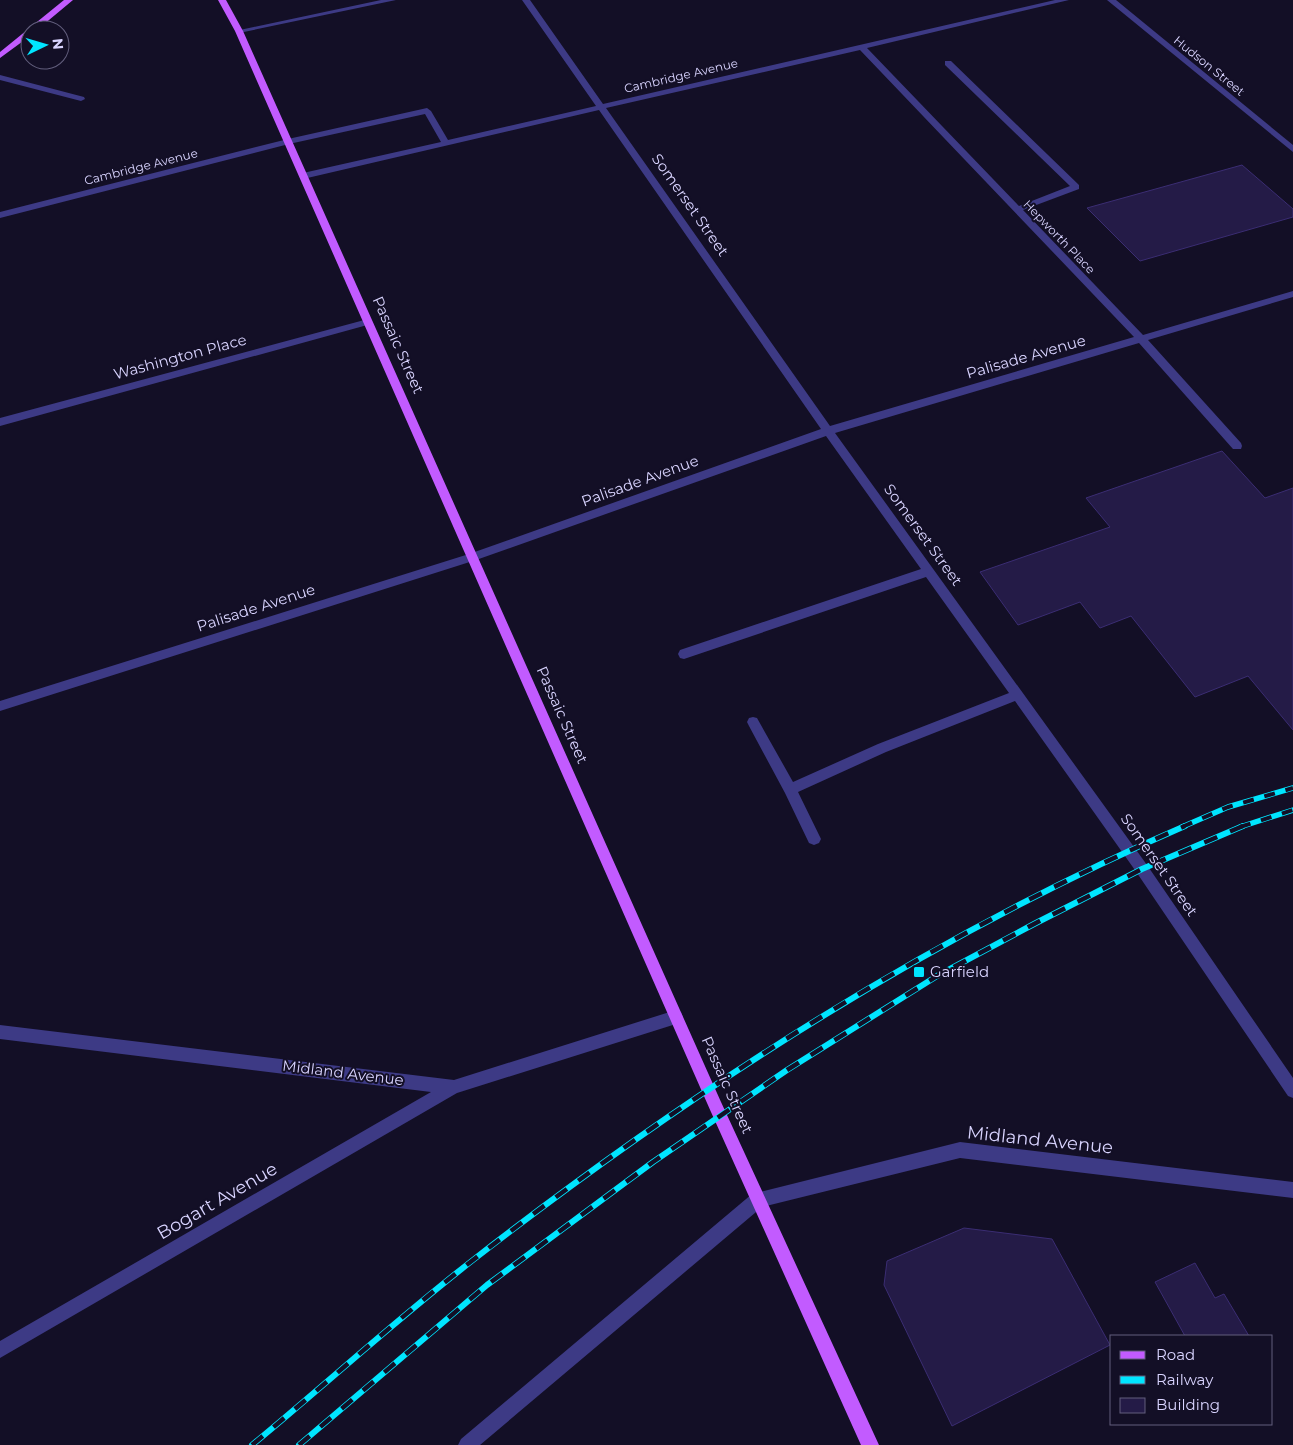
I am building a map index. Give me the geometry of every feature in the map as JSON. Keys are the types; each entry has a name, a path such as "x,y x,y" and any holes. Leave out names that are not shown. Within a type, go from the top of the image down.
{"main road":[{"path":"44,20 69,0"},
{"name":"Passaic Street","path":"222,0 239,31 676,1017 870,1445"},
{"path":"0,56 20,40"}],"street":[{"path":"239,31 392,0"},
{"name":"Somerset Street","path":"526,0 828,431 1142,869 1293,1091"},
{"name":"Cambridge Avenue","path":"303,176 1065,0"},
{"name":"Hudson Street","path":"1111,0 1293,149"},
{"name":"Hepworth Place","path":"862,47 1142,340 1237,446"},
{"path":"948,63 1076,187 1016,210"},
{"path":"0,77 81,99"},
{"name":"Cambridge Avenue","path":"0,215 288,142 427,111 446,143"},
{"name":"Palisade Avenue","path":"0,706 472,557 828,431 1293,294"},
{"name":"Washington Place","path":"0,422 368,322"},
{"path":"684,654 929,571"},
{"path":"790,789 882,748 1017,695"},
{"path":"754,722 814,839"},
{"name":"Midland Avenue","path":"0,1032 454,1087 676,1017"},
{"name":"Bogart Avenue","path":"0,1350 454,1087"},
{"name":"Midland Avenue","path":"758,1200 960,1150 1293,1190"},
{"path":"467,1445 758,1200"}],"building":[{"path":"1242,165 1293,209 1293,217 1140,261 1087,208"},
{"path":"1222,451 1265,498 1293,488 1293,730 1248,676 1195,697 1131,616 1100,628 1080,602 1018,625 980,572 1110,527 1086,498"},
{"path":"964,1228 1052,1239 1110,1345 952,1426 884,1285 887,1261"},
{"path":"1195,1263 1215,1298 1224,1294 1248,1335 1184,1335 1155,1282"}],"railway":[{"path":"1182,827 1228,807 1293,788"},
{"path":"1243,826 1293,810"},
{"path":"252,1445 473,1260 556,1197 727,1077 816,1020 905,967 997,916 1090,869 1185,826"},
{"path":"299,1445 487,1285 653,1162 787,1070 937,976 1034,924 1142,869 1243,826"}],"place":[{"name":"Garfield","path":"919,972"}]}
